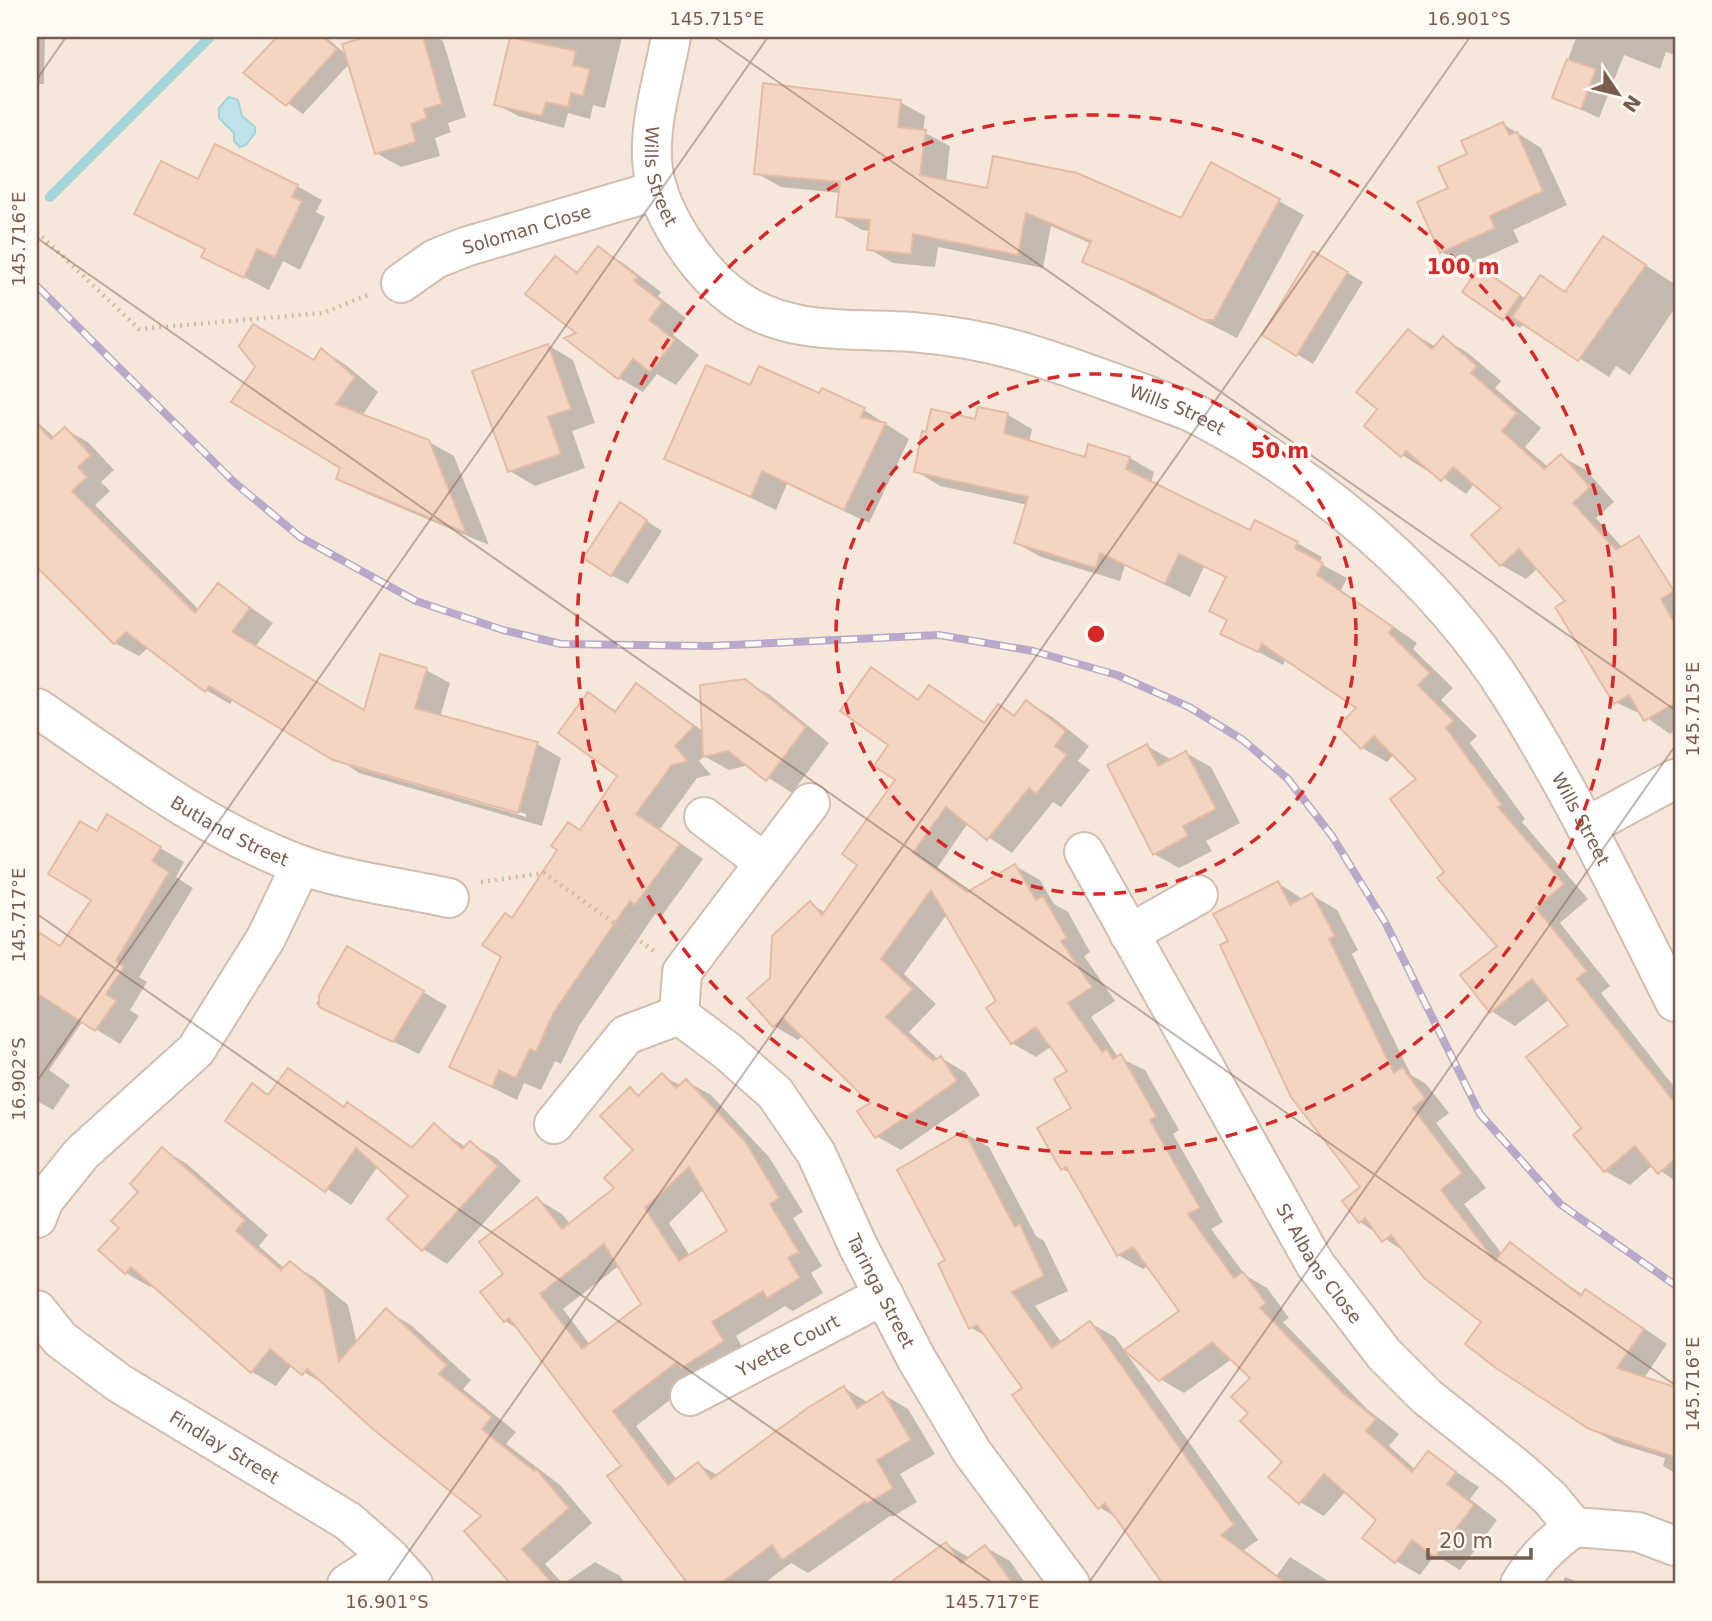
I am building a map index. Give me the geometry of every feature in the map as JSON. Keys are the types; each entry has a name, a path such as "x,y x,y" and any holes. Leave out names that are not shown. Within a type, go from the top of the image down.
{"street":[{"name":"Wills Street","path":"671,37 654,132 652,161 658,190 676,230 700,265 738,300 777,319 814,328 912,332 967,338 1046,359 1199,416 1298,479 1380,540 1424,583 1508,691 1586,827 1675,1002"},
{"name":"Soloman Close","path":"401,283 435,259 465,247 658,190"},
{"name":"Butland Street","path":"37,708 187,807 260,848 301,866 449,898"},
{"path":"1586,827 1675,779"},
{"path":"554,1124 626,1035 679,1015 682,972 810,803"},
{"path":"704,817 765,863"},
{"name":"St Albans Close","path":"1084,852 1315,1264 1353,1317 1384,1354 1427,1397 1520,1471 1550,1498 1574,1527"},
{"path":"37,1218 44,1200 82,1153 196,1050 266,937 301,866"},
{"path":"1129,934 1198,895"},
{"name":"Taringa Street","path":"679,1015 726,1050 775,1093 816,1153 916,1358 972,1452 1070,1584"},
{"name":"Yvette Court","path":"690,1396 884,1295"},
{"name":"Findlay Street","path":"37,1310 60,1339 119,1383 348,1521 401,1570"},
{"path":"1520,1584 1531,1564 1552,1543 1574,1527 1638,1532 1675,1546"},
{"path":"346,1584 401,1570"}],"path":[{"path":"37,232 139,329 323,313 401,283"},
{"path":"449,898 480,882 544,873 682,972"}],"shaded area":[{"path":"37,37 1675,37 1675,1584 37,1584"}],"water":[{"path":"229,97 238,100 242,116 255,127 255,133 246,145 240,147 234,141 234,133 219,118 219,108"}],"building":[{"path":"277,37 323,37 337,49 286,106 243,73"},
{"path":"366,37 423,37 442,104 424,109 427,118 411,124 416,142 375,154 342,44"},
{"path":"510,37 576,51 573,65 590,69 583,96 571,93 568,107 546,102 542,116 494,105"},
{"path":"1567,59 1596,69 1581,109 1552,98"},
{"path":"763,83 901,100 898,127 926,130 920,175 987,188 993,156 1077,173 1181,218 1211,162 1280,199 1214,320 1203,320 1147,290 1082,262 1091,241 1026,213 1018,255 913,234 911,254 867,250 870,220 836,217 840,182 754,174"},
{"path":"1503,122 1509,135 1517,132 1543,191 1490,216 1495,228 1440,253 1417,202 1448,188 1438,167 1467,154 1461,141"},
{"path":"215,144 298,185 292,197 302,201 275,257 257,249 244,278 201,257 205,249 134,214 161,161 198,179"},
{"path":"1603,236 1646,265 1578,361 1512,317 1540,275 1565,292"},
{"path":"598,246 638,277 634,281 662,302 649,320 675,340 650,372 633,359 618,379 564,338 576,333 525,294 555,256 577,273"},
{"path":"1313,251 1348,272 1296,356 1262,335"},
{"path":"1479,267 1520,295 1503,320 1462,292"},
{"path":"253,324 314,360 321,348 355,377 336,404 429,440 466,533 336,479 340,468 231,402 255,367 239,346"},
{"path":"1408,329 1432,349 1443,336 1477,366 1471,373 1517,413 1502,431 1544,469 1561,454 1590,487 1573,503 1616,550 1639,536 1674,591 1661,599 1675,624 1675,703 1644,721 1629,695 1614,704 1555,607 1565,601 1519,549 1500,566 1471,535 1501,508 1453,467 1441,481 1406,451 1401,457 1364,426 1377,409 1356,392"},
{"path":"548,344 571,409 548,417 561,454 508,472 472,371"},
{"path":"706,365 750,385 759,366 819,393 822,388 865,408 861,417 886,423 844,510 762,471 751,497 664,459"},
{"path":"978,407 1008,413 1004,433 1085,457 1088,444 1130,457 1126,469 1250,530 1255,520 1298,542 1295,548 1323,563 1317,575 1393,627 1389,633 1430,673 1418,685 1454,721 1446,728 1502,805 1498,807 1564,884 1536,908 1587,971 1577,979 1675,1103 1675,1159 1658,1174 1635,1146 1604,1172 1573,1135 1581,1128 1526,1057 1568,1025 1532,979 1490,1013 1460,975 1497,946 1437,878 1444,872 1390,799 1416,779 1374,736 1361,749 1338,726 1356,708 1262,644 1258,652 1220,634 1227,620 1209,611 1226,577 1179,554 1165,584 1100,553 1096,568 1014,543 1028,497 914,472 922,431 926,432 931,409 975,419"},
{"path":"37,424 51,439 65,427 91,455 78,467 87,477 72,491 195,613 218,583 250,608 232,632 364,710 380,654 427,668 415,708 538,742 518,813 333,760 209,686 205,692 126,632 114,644 37,567"},
{"path":"620,502 647,520 611,576 583,558"},
{"path":"871,667 918,700 929,685 984,723 998,704 1014,716 1026,700 1066,731 1055,746 1067,755 1036,794 1029,788 987,840 946,807 913,853 967,892 1015,864 1036,900 1043,896 1067,938 1061,941 1092,987 1068,1003 1102,1052 1107,1049 1113,1059 1121,1054 1156,1116 1150,1120 1200,1208 1188,1214 1234,1278 1243,1272 1266,1303 1260,1308 1343,1393 1376,1419 1366,1431 1412,1472 1428,1451 1456,1472 1447,1484 1474,1505 1435,1557 1412,1540 1395,1563 1362,1538 1376,1520 1324,1474 1299,1504 1268,1477 1282,1462 1240,1421 1248,1413 1231,1397 1250,1378 1212,1342 1159,1381 1124,1350 1179,1311 1133,1247 1117,1256 1066,1167 1061,1170 1037,1128 1071,1108 1054,1079 1067,1071 1036,1027 1011,1044 986,1008 996,1001 931,890 881,959 913,989 886,1017 933,1061 941,1056 957,1081 875,1138 857,1111 870,1103 783,1018 773,1027 747,998 770,978 772,936 810,901 822,915 857,865 842,854 895,780 874,766 888,745 840,711"},
{"path":"745,679 806,727 766,781 728,751 703,757 700,685"},
{"path":"636,683 694,726 675,746 688,761 672,765 636,814 680,844 635,905 630,901 554,1012 536,1052 530,1049 516,1078 499,1070 492,1087 449,1067 501,957 482,945 505,913 512,918 557,850 551,846 568,822 580,830 617,776 558,733 588,692 615,712"},
{"path":"1147,744 1158,766 1186,751 1216,809 1183,826 1188,836 1153,855 1107,765"},
{"path":"107,814 161,847 152,861 169,872 116,961 124,967 106,994 116,1001 95,1031 37,993 37,931 60,946 91,900 48,874 80,821 97,831"},
{"path":"1278,881 1290,905 1312,893 1335,936 1329,939 1394,1073 1402,1067 1425,1098 1413,1108 1462,1173 1441,1190 1495,1261 1510,1242 1581,1296 1585,1289 1644,1329 1617,1368 1675,1387 1675,1457 1589,1429 1496,1368 1465,1344 1481,1322 1424,1278 1391,1235 1382,1242 1365,1218 1359,1223 1342,1201 1360,1187 1291,1097 1220,945 1228,941 1213,914"},
{"path":"347,946 424,991 393,1042 319,1007 319,995"},
{"path":"288,1068 344,1107 347,1102 412,1148 434,1123 462,1149 470,1141 498,1166 422,1251 387,1219 408,1196 356,1148 325,1192 225,1121 252,1083 268,1095"},
{"path":"662,1073 676,1088 686,1079 745,1141 779,1198 770,1204 799,1252 788,1258 800,1278 767,1298 763,1291 712,1322 724,1341 681,1368 677,1362 613,1411 668,1485 698,1462 711,1479 809,1407 844,1386 857,1408 883,1392 911,1440 877,1460 893,1488 866,1504 865,1502 782,1560 772,1545 720,1584 688,1584 607,1476 621,1466 509,1318 504,1322 480,1292 503,1274 479,1242 537,1197 562,1229 614,1188 604,1178 633,1150 600,1116 630,1087 638,1096","holes":["689,1167 727,1231 679,1261 645,1208","604,1244 641,1304 582,1349 540,1294"]},
{"path":"964,1131 1015,1227 1020,1224 1044,1276 1012,1292 1052,1348 1090,1321 1234,1525 1221,1535 1287,1584 1163,1584 1105,1503 1098,1509 1012,1395 1022,1388 977,1325 969,1329 938,1264 945,1260 897,1170"},
{"path":"162,1147 245,1220 236,1231 281,1270 290,1261 324,1289 339,1361 386,1308 447,1365 439,1374 492,1417 482,1429 534,1471 536,1469 569,1508 522,1549 553,1584 511,1584 464,1531 481,1516 374,1430 307,1369 302,1375 270,1349 251,1373 131,1267 125,1274 98,1250 119,1228 111,1221 138,1192 130,1184"},
{"path":"946,1542 961,1563 985,1545 1013,1584 888,1584"}],"waterway":[{"path":"50,197 210,37"}],"railway":[{"path":"37,286 234,482 300,537 416,601 503,630 561,644 710,646 939,635 1033,651 1117,675 1189,707 1243,740 1288,779 1332,836 1385,922 1480,1114 1560,1204 1675,1285"}]}
